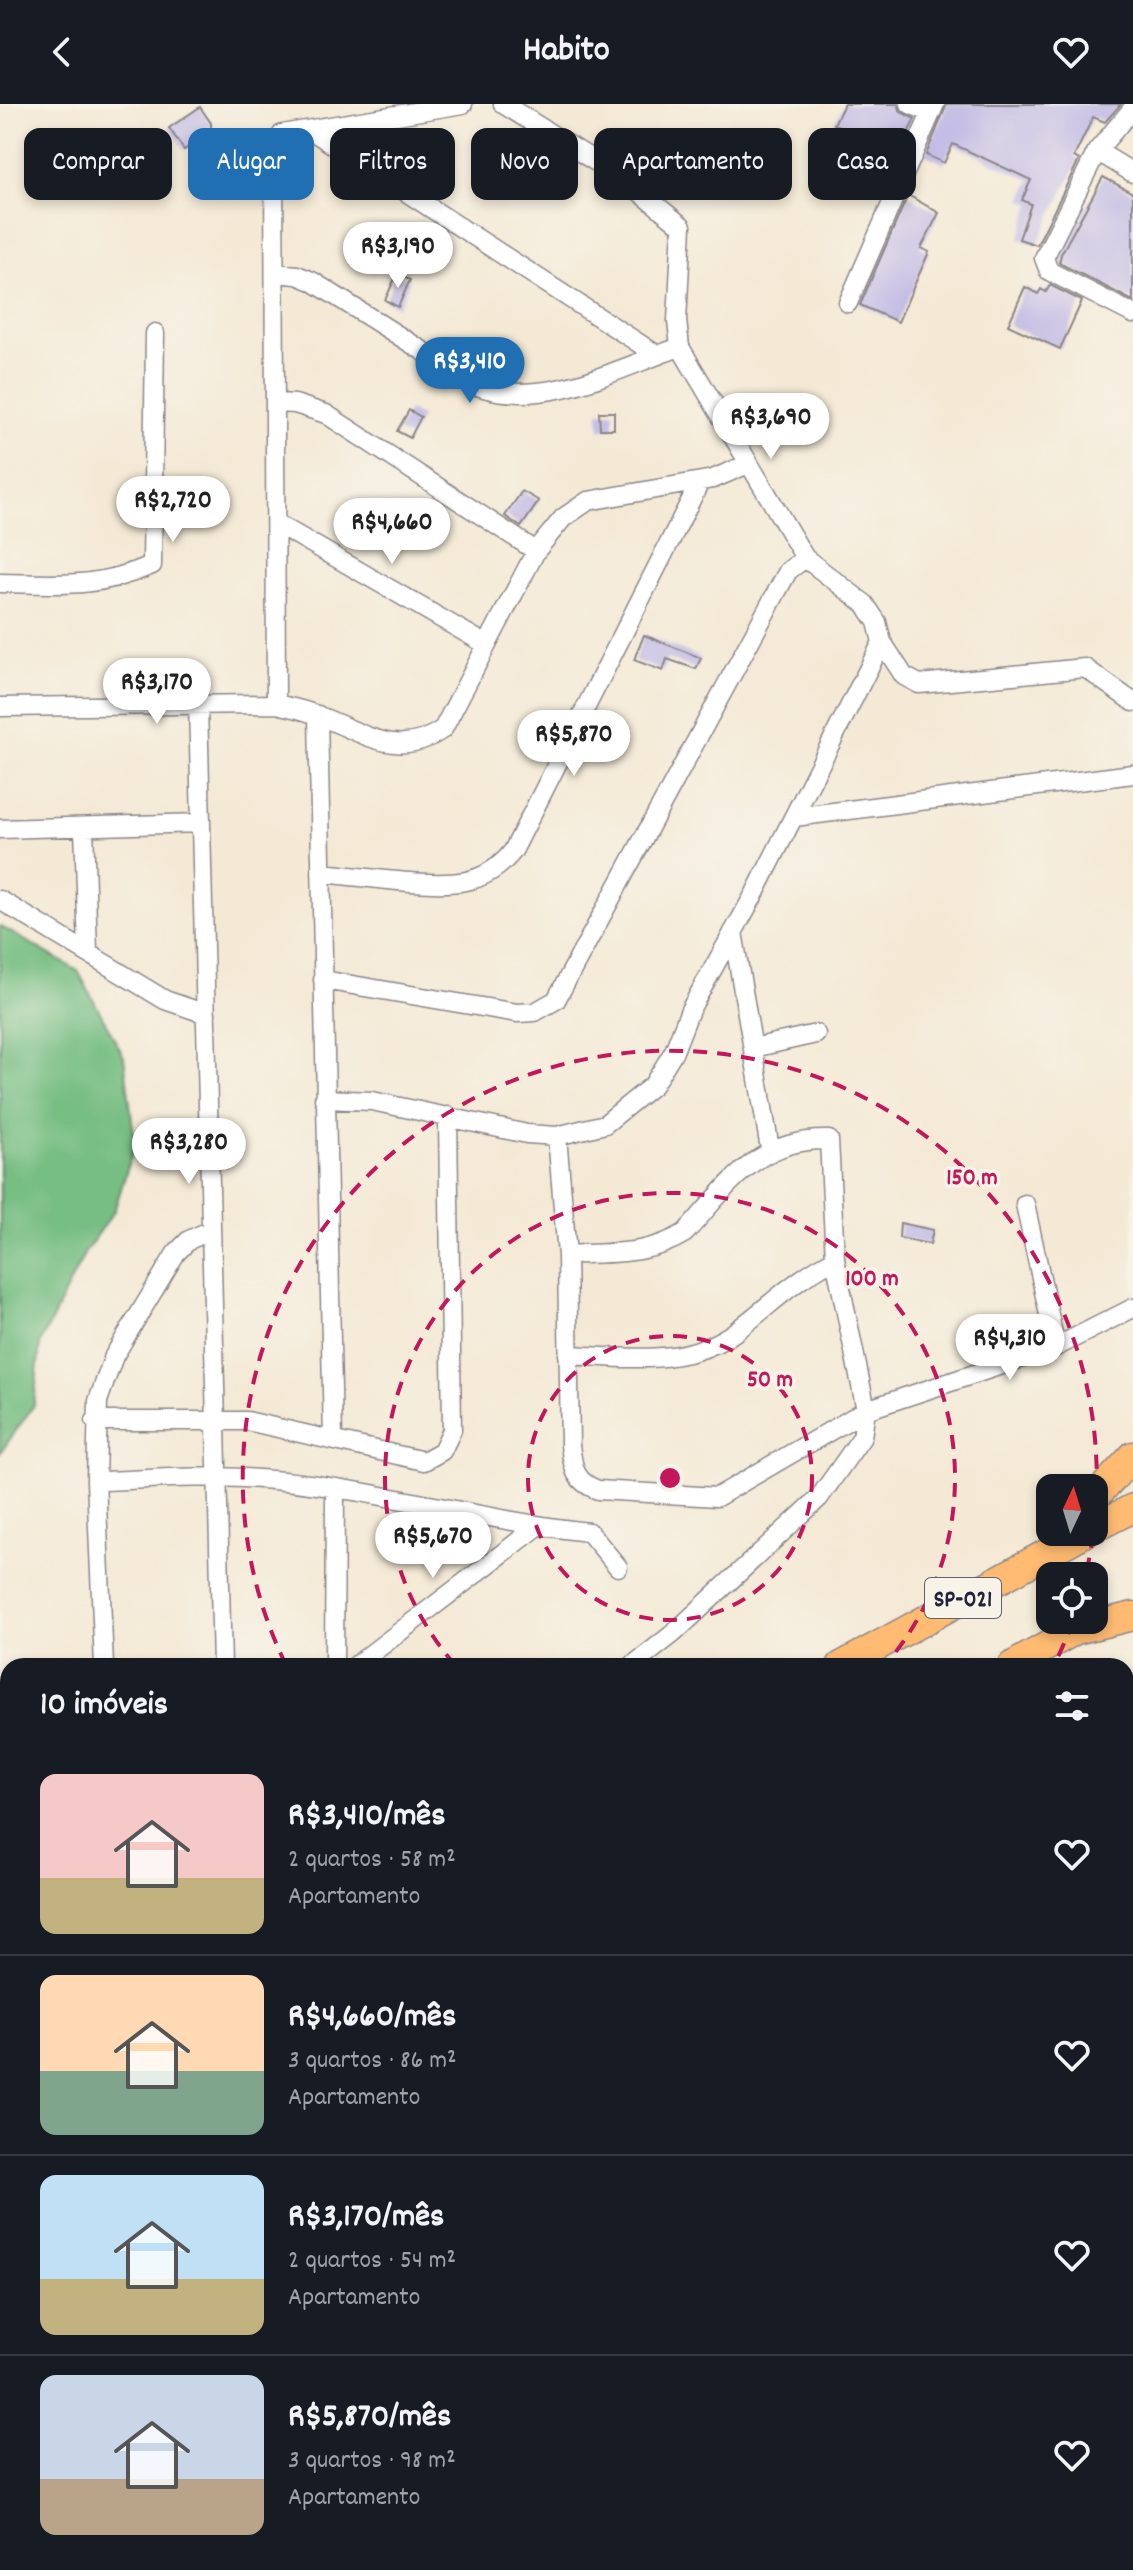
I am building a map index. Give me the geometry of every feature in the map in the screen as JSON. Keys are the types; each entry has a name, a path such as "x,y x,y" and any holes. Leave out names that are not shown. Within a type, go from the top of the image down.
{"highway":[{"path":"1108,1483 1133,1456"},
{"path":"1108,1521 1133,1508"},
{"path":"1036,1558 1048,1546"},
{"name":"SP-021","path":"855,1658 1059,1546"},
{"path":"1108,1612 1133,1598"},
{"path":"1108,1620 1133,1616"},
{"path":"1026,1658 1068,1634"}],"street":[{"path":"314,131 463,104"},
{"path":"503,104 625,180 682,226 677,321 680,347 805,558 865,604 877,622 882,642 904,676 919,684 1085,668 1133,702"},
{"path":"848,303 933,108 910,104"},
{"path":"1133,108 1097,151 1044,254 1049,271 1133,314"},
{"path":"314,132 657,355"},
{"path":"1097,151 1133,173"},
{"path":"274,200 276,704"},
{"path":"275,273 297,275 312,281 480,387 494,391 524,395 550,392 680,347"},
{"path":"0,583 88,585 117,580 152,565 155,333"},
{"path":"277,403 295,404 326,414 536,551"},
{"path":"0,707 276,704 318,715 377,742 401,745 424,741 443,729 536,551 563,518 588,501 700,482 748,464"},
{"path":"321,873 454,882 482,877 505,862 700,482"},
{"path":"276,523 487,645"},
{"path":"323,980 517,1013 535,1012 556,1000 788,571 805,558"},
{"path":"324,1099 372,1101 527,1134 557,1136 605,1124 653,1085 882,642"},
{"path":"198,704 222,1658"},
{"path":"318,715 333,1439"},
{"path":"794,817 1133,774"},
{"path":"0,829 201,823"},
{"path":"84,827 88,953"},
{"path":"0,900 165,1000 206,1014"},
{"path":"733,932 770,1149"},
{"path":"753,1048 816,1034"},
{"path":"95,1421 247,1421 424,1461 442,1451 452,1430 448,1116"},
{"path":"557,1136 567,1255 570,1445 575,1473 584,1484 598,1490 717,1497 866,1410 1056,1347 1133,1308"},
{"path":"567,1255 639,1252 671,1241 685,1233 748,1165 770,1149 803,1139 829,1140 835,1259 866,1410 862,1437 819,1498 674,1633 642,1658"},
{"path":"1025,1204 1056,1347"},
{"path":"104,1658 95,1421 108,1369 176,1253 189,1240 211,1230"},
{"path":"568,1355 658,1359 705,1349 734,1332 819,1267 835,1259"},
{"path":"96,1481 243,1478 335,1490 537,1527 589,1532 618,1567"},
{"path":"334,1658 335,1490"},
{"path":"365,1658 537,1527"}],"green space":[{"path":"0,926 78,971 124,1057 135,1144 114,1211 84,1254 40,1344 34,1405 0,1453"}],"building":[{"path":"844,104 898,104 901,112 915,119 910,128 844,128 834,124"},
{"path":"947,104 1121,104 1105,122 1093,117 1074,157 1079,160 1037,245 1019,239 1031,204 1022,200 1031,180 953,144 944,163 926,155"},
{"path":"200,107 211,123 211,128 188,128 188,147 184,150 172,128 169,128"},
{"path":"1103,177 1133,193 1133,301 1059,263"},
{"path":"906,200 916,200 939,213 921,248 929,252 898,322 860,305"},
{"path":"397,274 410,280 398,307 385,300"},
{"path":"1050,285 1082,301 1060,349 1008,325 1025,287 1038,294 1041,289 1046,292"},
{"path":"409,410 421,417 410,438 397,431"},
{"path":"599,412 614,412 614,429 600,429"},
{"path":"522,491 539,501 521,527 505,516"},
{"path":"644,635 701,658 696,669 667,659 663,671 634,660"},
{"path":"900,1223 933,1230 930,1244 899,1238"}]}
